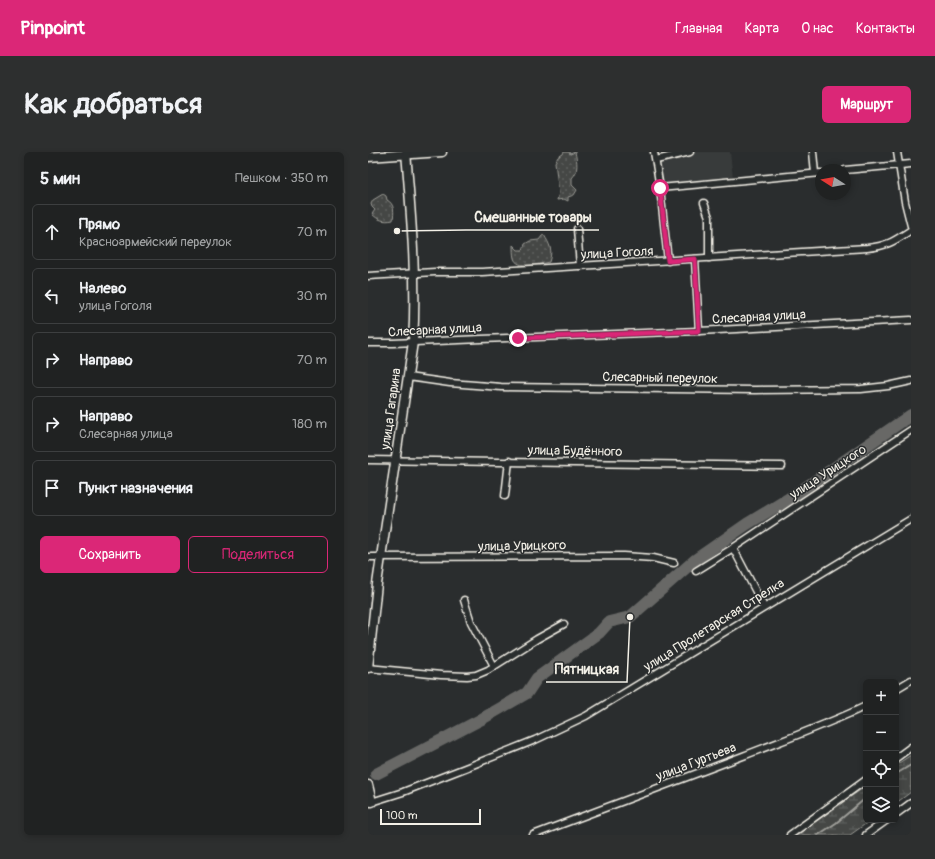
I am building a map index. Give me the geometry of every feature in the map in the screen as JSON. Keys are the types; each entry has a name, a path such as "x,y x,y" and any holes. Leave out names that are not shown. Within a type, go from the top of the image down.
{"main road":[{"path":"368,157 406,153 442,152"},
{"name":"улица Гагарина","path":"368,668 381,557 413,342 414,273 406,153"},
{"path":"368,785 370,802"}],"street":[{"path":"654,152 660,188 668,261"},
{"path":"656,160 690,152"},
{"path":"813,152 816,164"},
{"path":"897,152 906,212 911,226"},
{"path":"851,169 911,164"},
{"path":"660,188 815,173"},
{"path":"704,203 709,217 709,258"},
{"path":"577,229 580,266"},
{"name":"улица Гоголя","path":"368,276 414,273 482,272 881,247 892,243 911,230"},
{"path":"695,259 699,331"},
{"name":"Слесарная улица","path":"368,343 699,331 911,320"},
{"name":"Слесарный переулок","path":"408,377 450,383 501,387 755,390 861,389 888,386 911,381"},
{"name":"улица Урицкого","path":"696,571 911,430"},
{"name":"улица Будённого","path":"368,460 782,466"},
{"path":"505,496 510,461"},
{"name":"улица Пролетарская Стрелка","path":"370,802 403,792 465,768 566,726 609,702 911,519"},
{"path":"733,548 764,607"},
{"name":"улица Урицкого","path":"368,557 624,556 653,558 674,563"},
{"path":"464,600 471,622 494,666"},
{"path":"368,668 441,675 467,676 482,673 528,644 564,624"},
{"path":"899,687 911,680"},
{"name":"улица Гуртьева","path":"532,835 653,791 845,716 863,707"},
{"path":"899,756 911,748"},
{"path":"790,835 863,782"},
{"path":"899,812 911,803"},
{"path":"866,835 883,823"}],"shaded area":[{"path":"656,152 730,152 733,178 668,185 661,180"}],"green space":[{"path":"564,152 569,152 570,154 575,152 577,162 577,169 572,178 572,185 577,190 574,195 568,197 568,201 564,199 557,200 559,193 555,162"},
{"path":"383,194 393,206 393,220 381,220 372,214 375,210 371,204 373,200"},
{"path":"544,235 550,248 551,254 549,262 524,265 516,262 514,258 513,245 518,250 523,250 525,244 530,241 539,240"},
{"path":"911,755 911,792 899,801 899,787 899,763"},
{"path":"863,788 863,823 867,823 850,835 797,835"}],"waterway":[{"path":"376,774 480,720 527,693 537,678 599,633 609,622 630,617 695,560 747,524 793,496 911,415"},
{"path":"899,772 911,765"},
{"path":"818,835 836,823 863,800"}],"place":[{"name":"Смешанные товары","path":"397,231"},
{"name":"Пятницкая","path":"630,617"}],"route":[{"path":"518,338 699,331 695,259 668,261 660,188"}]}
